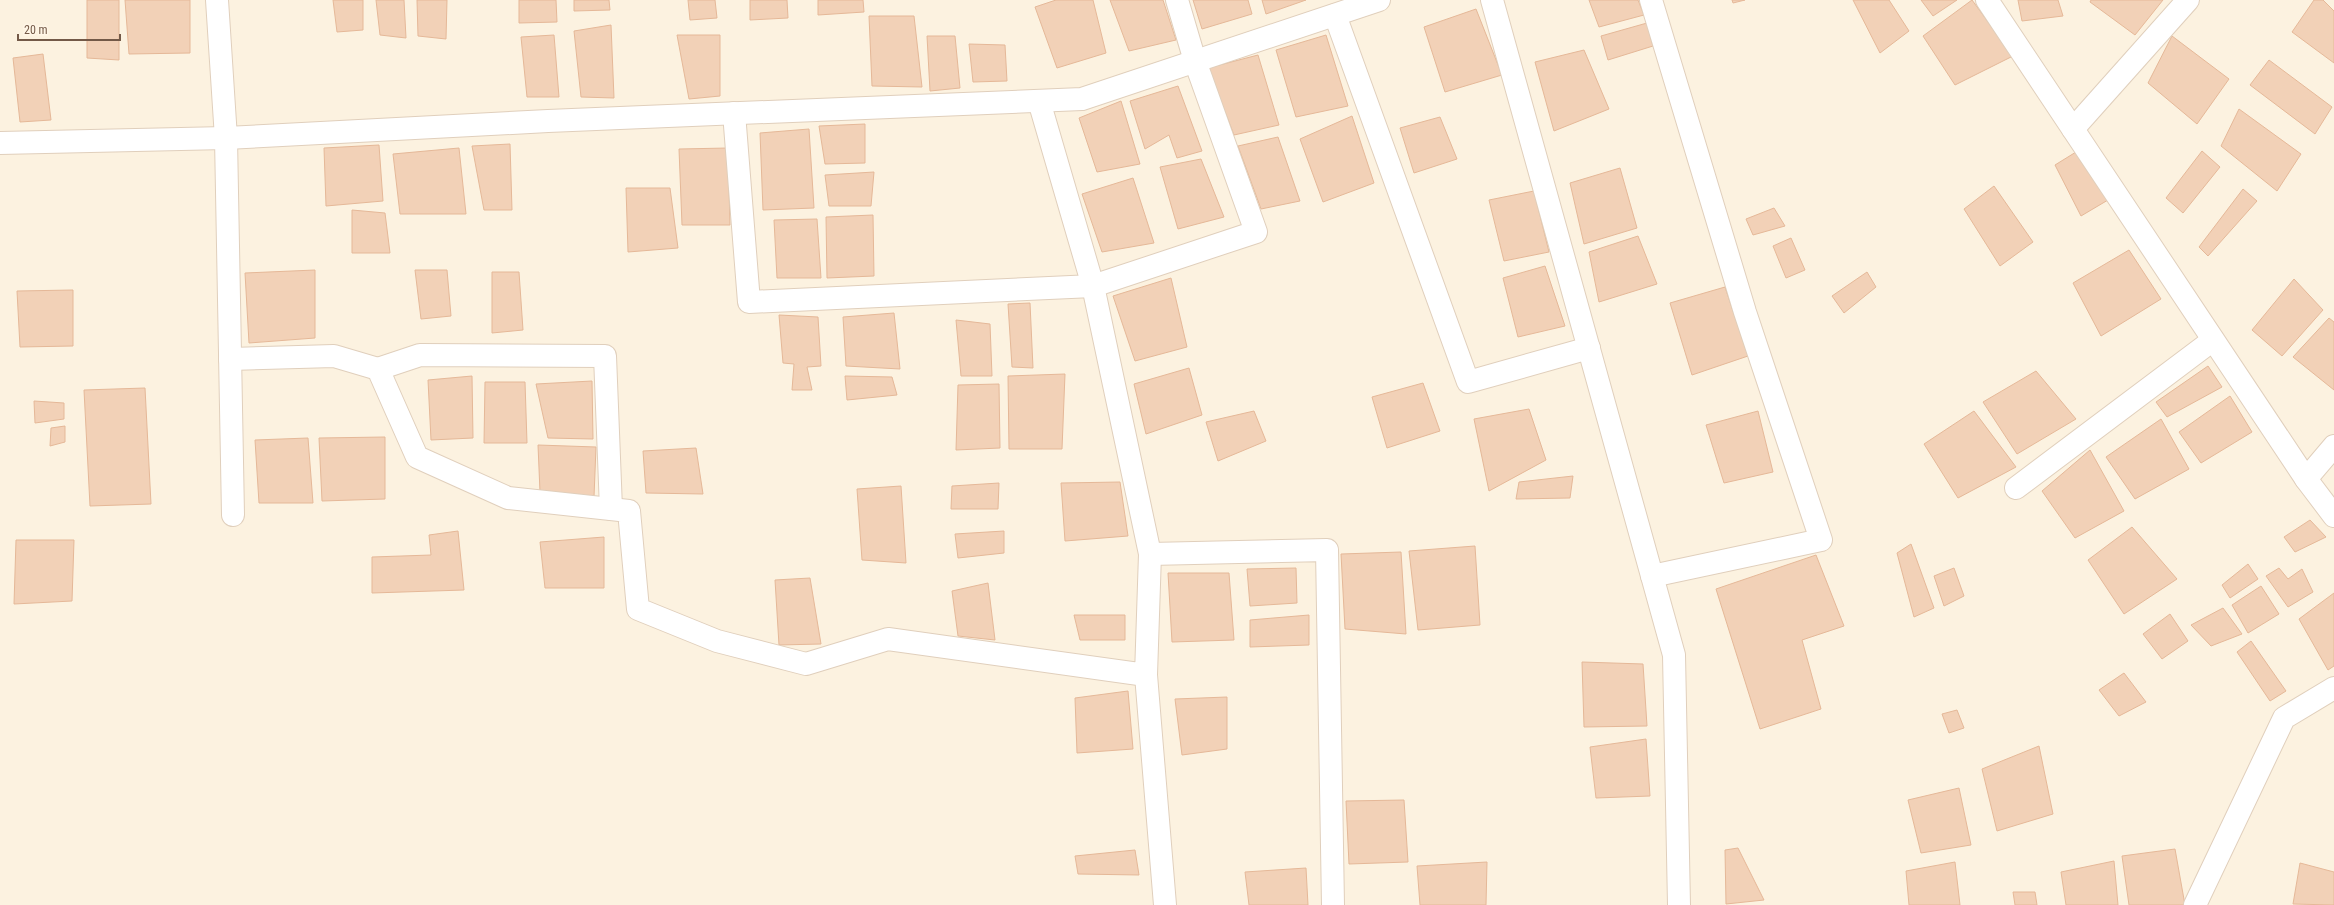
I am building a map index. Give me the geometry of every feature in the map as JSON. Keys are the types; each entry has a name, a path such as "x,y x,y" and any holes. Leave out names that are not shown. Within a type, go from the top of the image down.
{"street":[{"path":"217,0 226,138 233,515"},
{"path":"734,113 749,302 1093,286 1256,232 1196,61 1177,0"},
{"path":"0,143 226,138 734,113 1082,99 1379,0"},
{"path":"1492,0 1674,655 1679,905"},
{"path":"1651,0 1745,312 1821,540 1652,576"},
{"path":"1987,0 2306,479 2334,516"},
{"path":"2073,129 2188,0"},
{"path":"1335,15 1468,382 1589,348"},
{"path":"1039,101 1093,286 1150,554 1146,675 1165,905"},
{"path":"2016,488 2213,340"},
{"path":"230,359 334,356 378,369 420,355 605,356 611,509"},
{"path":"378,369 418,457 508,498 630,511 638,609 717,641 806,664 888,639 1146,675"},
{"path":"2306,479 2334,446"},
{"path":"1150,554 1327,550 1333,905"},
{"path":"2195,905 2284,718 2334,688"}],"building":[{"path":"87,0 119,0 119,60 87,58"},
{"path":"125,0 190,0 190,53 129,54"},
{"path":"333,0 363,0 363,30 337,32"},
{"path":"376,0 404,0 406,38 380,35"},
{"path":"417,0 447,0 446,39 418,36"},
{"path":"519,0 556,0 557,22 519,23"},
{"path":"574,0 609,0 610,10 574,11"},
{"path":"688,0 715,0 717,18 690,20"},
{"path":"750,0 787,0 788,18 750,20"},
{"path":"818,0 863,0 864,12 818,15"},
{"path":"1056,0 1093,0 1106,53 1057,68 1035,7"},
{"path":"1110,0 1163,0 1176,40 1129,51"},
{"path":"1193,0 1248,0 1252,14 1202,29"},
{"path":"1262,0 1306,0 1266,14"},
{"path":"1589,0 1638,0 1644,15 1599,27"},
{"path":"1732,0 1745,0 1733,3"},
{"path":"1853,0 1889,0 1909,31 1880,53"},
{"path":"1921,0 1957,0 1933,16"},
{"path":"1972,0 2013,56 1955,85 1923,36"},
{"path":"2018,0 2058,0 2063,16 2022,21"},
{"path":"2091,0 2163,0 2135,35 2090,2"},
{"path":"2314,0 2323,0 2334,11 2334,63 2292,32"},
{"path":"1476,9 1502,75 1445,92 1424,27"},
{"path":"869,16 914,16 922,87 872,86"},
{"path":"1647,23 1653,46 1608,60 1601,36"},
{"path":"611,25 614,98 581,97 574,31"},
{"path":"554,35 559,97 527,97 521,37"},
{"path":"677,35 720,35 720,96 689,99"},
{"path":"1326,35 1348,106 1296,117 1276,50"},
{"path":"927,36 955,36 960,88 930,91"},
{"path":"2172,36 2229,79 2197,124 2148,83"},
{"path":"969,44 1005,45 1007,81 973,82"},
{"path":"1584,50 1609,109 1554,131 1535,62"},
{"path":"43,54 51,120 20,122 13,58"},
{"path":"1258,55 1279,125 1234,135 1208,68"},
{"path":"2269,60 2332,107 2315,134 2250,85"},
{"path":"1178,86 1202,151 1177,158 1169,135 1145,149 1130,101"},
{"path":"1121,101 1140,164 1097,172 1079,118"},
{"path":"2239,109 2301,154 2277,191 2221,146"},
{"path":"1352,116 1374,183 1323,202 1300,139"},
{"path":"1440,117 1457,159 1414,173 1400,128"},
{"path":"865,124 865,163 825,164 819,126"},
{"path":"809,129 814,208 763,210 760,133"},
{"path":"1278,137 1300,201 1261,209 1238,146"},
{"path":"510,144 512,210 484,210 472,146"},
{"path":"379,145 383,201 326,206 324,148"},
{"path":"459,148 466,214 400,214 393,154"},
{"path":"728,148 730,225 682,225 679,149"},
{"path":"2202,151 2220,167 2183,213 2166,198"},
{"path":"2076,152 2108,200 2081,216 2055,165"},
{"path":"1201,159 1224,217 1178,229 1160,167"},
{"path":"1620,168 1637,228 1584,244 1570,183"},
{"path":"874,172 871,206 829,206 825,175"},
{"path":"1133,178 1154,243 1102,252 1082,194"},
{"path":"1994,186 2033,242 2000,266 1964,209"},
{"path":"626,188 670,188 678,248 628,252"},
{"path":"2243,189 2257,201 2208,256 2199,247"},
{"path":"1534,191 1549,252 1504,261 1489,200"},
{"path":"1774,208 1785,226 1753,235 1746,219"},
{"path":"352,210 385,213 390,253 352,253"},
{"path":"873,215 874,276 827,278 826,217"},
{"path":"817,219 821,278 777,278 774,220"},
{"path":"1638,236 1657,284 1599,302 1589,252"},
{"path":"1791,238 1805,270 1786,278 1773,246"},
{"path":"2129,250 2161,299 2101,336 2073,283"},
{"path":"1545,266 1565,326 1518,337 1503,278"},
{"path":"315,270 315,338 249,343 245,273"},
{"path":"415,270 447,270 451,316 421,319"},
{"path":"492,272 519,272 523,330 492,333"},
{"path":"1867,272 1876,287 1844,313 1832,296"},
{"path":"1171,278 1187,347 1135,361 1113,296"},
{"path":"2294,279 2323,310 2282,356 2252,330"},
{"path":"1725,287 1748,356 1692,375 1670,303"},
{"path":"73,290 73,346 20,347 17,291"},
{"path":"1030,303 1033,368 1012,367 1008,304"},
{"path":"894,313 900,369 846,366 843,317"},
{"path":"779,315 818,317 821,366 807,367 812,390 792,390 794,364 783,363"},
{"path":"2329,318 2334,322 2334,390 2293,357"},
{"path":"956,320 990,324 992,376 961,376"},
{"path":"2208,366 2222,387 2167,417 2156,402"},
{"path":"1189,368 1202,415 1146,434 1134,384"},
{"path":"2036,371 2076,419 2017,454 1983,402"},
{"path":"1065,374 1062,449 1009,449 1008,376"},
{"path":"472,376 473,438 431,440 428,380"},
{"path":"845,376 892,377 897,395 847,400"},
{"path":"592,381 593,439 548,438 536,384"},
{"path":"485,382 525,382 527,443 484,443"},
{"path":"1423,383 1440,431 1387,448 1372,397"},
{"path":"999,384 1000,448 956,450 958,385"},
{"path":"145,388 151,504 90,506 84,390"},
{"path":"2230,396 2252,432 2201,463 2179,432"},
{"path":"34,401 64,403 64,419 35,423"},
{"path":"1529,409 1546,460 1489,491 1474,419"},
{"path":"1254,411 1266,441 1218,461 1206,422"},
{"path":"1758,411 1773,472 1724,483 1706,425"},
{"path":"1974,411 2016,467 1958,498 1924,444"},
{"path":"2161,419 2189,469 2135,499 2106,457"},
{"path":"65,426 65,442 50,446 51,428"},
{"path":"385,437 385,499 322,501 319,438"},
{"path":"308,438 313,503 259,503 255,440"},
{"path":"538,445 596,447 594,497 540,492"},
{"path":"696,448 703,494 646,493 643,451"},
{"path":"2090,450 2124,511 2075,538 2042,491"},
{"path":"1573,476 1570,498 1516,499 1519,482"},
{"path":"1120,482 1128,536 1065,541 1061,483"},
{"path":"999,483 998,509 951,509 952,486"},
{"path":"901,486 906,563 862,560 857,489"},
{"path":"2310,520 2326,537 2295,552 2284,537"},
{"path":"2132,527 2177,579 2124,614 2088,560"},
{"path":"458,531 464,590 372,593 372,557 431,555 429,535"},
{"path":"1004,531 1004,553 958,558 955,534"},
{"path":"604,537 604,588 545,588 540,542"},
{"path":"16,540 74,540 72,601 14,604"},
{"path":"1911,544 1934,608 1914,617 1897,553"},
{"path":"1475,546 1480,625 1418,630 1409,551"},
{"path":"1401,552 1406,634 1345,629 1341,554"},
{"path":"1816,555 1844,626 1802,640 1821,709 1760,729 1716,589"},
{"path":"2248,564 2258,579 2230,598 2222,585"},
{"path":"1296,568 1297,603 1250,606 1247,569"},
{"path":"1954,568 1964,596 1944,606 1934,576"},
{"path":"2279,568 2288,579 2302,569 2313,592 2288,607 2266,576"},
{"path":"1168,573 1229,573 1234,640 1172,642"},
{"path":"810,578 821,644 779,645 775,580"},
{"path":"988,583 995,640 958,636 952,591"},
{"path":"2261,586 2279,614 2248,633 2232,605"},
{"path":"2334,593 2334,666 2328,670 2299,619"},
{"path":"2223,608 2242,634 2211,646 2191,625"},
{"path":"2170,614 2188,641 2162,659 2143,634"},
{"path":"1074,615 1125,615 1125,640 1080,640"},
{"path":"1309,615 1309,645 1250,647 1250,620"},
{"path":"2251,641 2286,691 2270,701 2237,652"},
{"path":"1582,662 1643,664 1647,726 1584,727"},
{"path":"2124,673 2146,702 2119,716 2099,690"},
{"path":"1128,691 1133,749 1077,753 1075,698"},
{"path":"1227,697 1227,749 1182,755 1175,699"},
{"path":"1957,710 1964,728 1949,733 1942,714"},
{"path":"1646,739 1650,796 1596,798 1590,747"},
{"path":"2039,746 2053,814 1997,831 1982,769"},
{"path":"1959,788 1971,845 1921,853 1908,800"},
{"path":"1404,800 1408,862 1349,864 1346,801"},
{"path":"1738,848 1764,900 1726,904 1725,850"},
{"path":"2175,849 2185,905 2129,905 2122,856"},
{"path":"1135,850 1139,875 1078,874 1075,856"},
{"path":"2114,861 2118,905 2066,905 2061,872"},
{"path":"1487,862 1486,905 1420,905 1417,866"},
{"path":"1955,862 1960,905 1909,905 1906,871"},
{"path":"2300,863 2334,872 2334,905 2293,904"},
{"path":"1306,868 1308,905 1249,905 1245,872"},
{"path":"2013,892 2035,892 2037,905 2015,905"}]}
